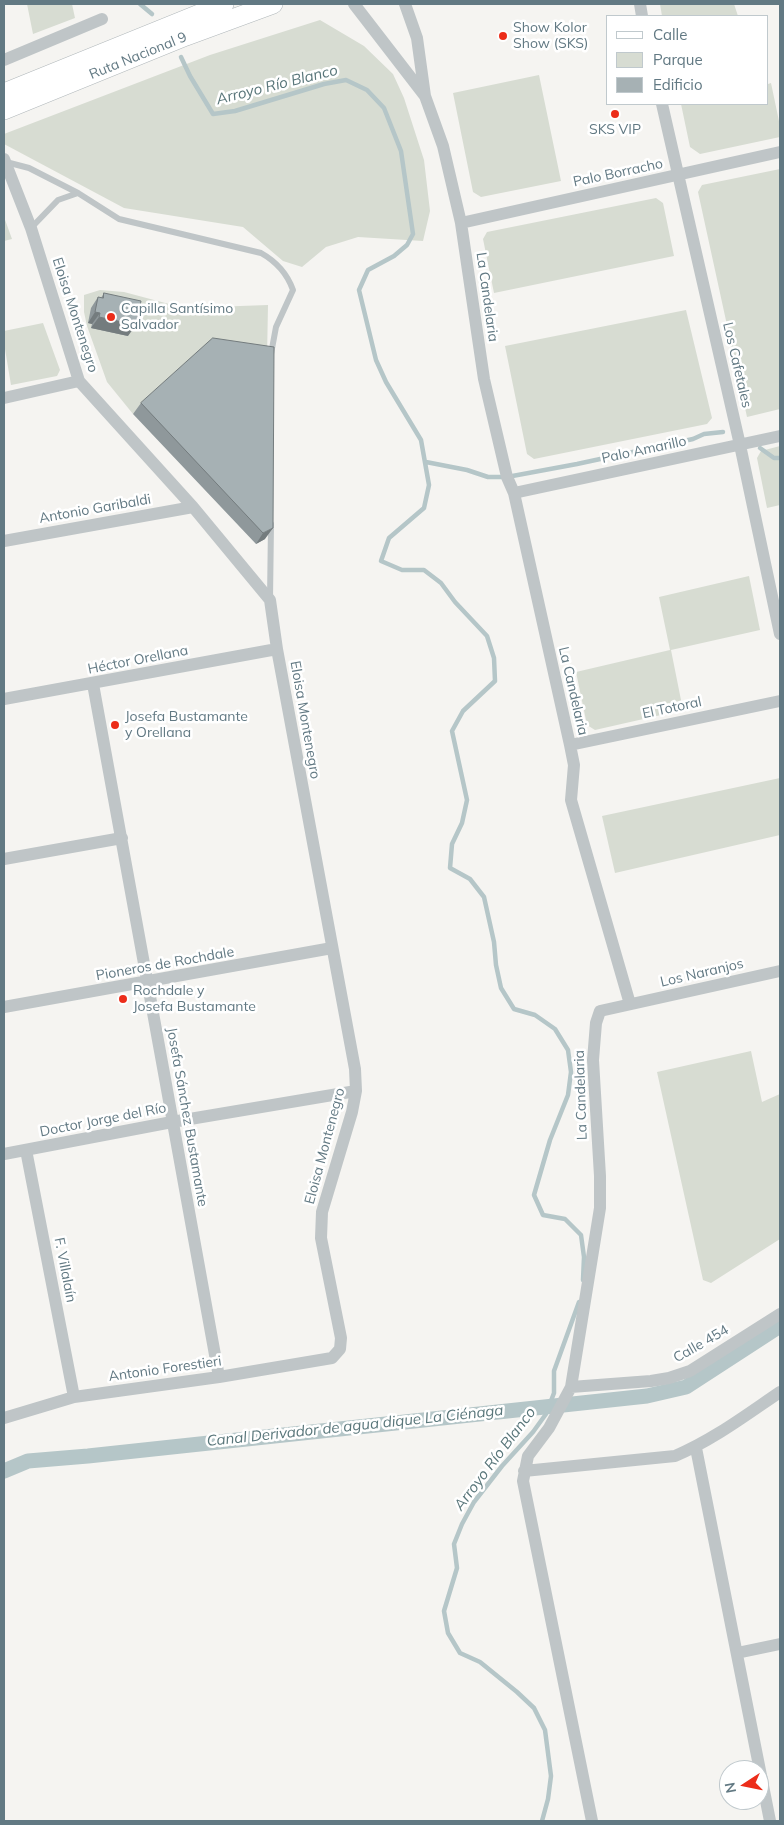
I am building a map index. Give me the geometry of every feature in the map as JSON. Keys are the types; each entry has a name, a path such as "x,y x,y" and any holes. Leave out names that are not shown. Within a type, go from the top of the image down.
{"main road":[{"name":"Ruta Nacional 9","path":"4,93 224,4"},
{"name":"Ruta Nacional 9","path":"4,110 186,36 274,4"}],"street":[{"name":"La Candelaria","path":"354,4 425,96 443,146 461,223 484,379 507,477 514,493 574,765 570,800 630,1004 600,1011 596,1023 593,1060 600,1176 600,1208 571,1387"},
{"path":"391,4 404,4 417,38 425,96"},
{"path":"4,60 102,19"},
{"name":"Los Cafetales","path":"662,105 740,445 780,634"},
{"name":"Palo Borracho","path":"461,223 780,152"},
{"name":"Eloisa Montenegro","path":"4,161 31,228 79,381 193,507 270,600 277,649 355,1069 356,1091 352,1112 322,1212 321,1238 341,1338 340,1349 332,1358"},
{"path":"4,398 79,381"},
{"name":"Palo Amarillo","path":"514,493 780,436"},
{"name":"Antonio Garibaldi","path":"4,541 193,507"},
{"name":"Héctor Orellana","path":"4,699 277,649"},
{"name":"Josefa Sánchez Bustamante","path":"93,684 149,982 172,1122 219,1377"},
{"name":"El Totoral","path":"570,745 780,702"},
{"path":"4,859 122,838"},
{"name":"Pioneros de Rochdale","path":"4,1007 332,948"},
{"name":"Los Naranjos","path":"630,1004 780,971"},
{"name":"Doctor Jorge del Río","path":"4,1154 172,1122 356,1091"},
{"name":"F. Villalaín","path":"26,1150 74,1397"},
{"name":"Calle 454","path":"571,1387 651,1381 669,1378 690,1371 780,1314"},
{"name":"Antonio Forestieri","path":"4,1418 74,1397 219,1377 332,1358"},
{"path":"571,1387 549,1428 528,1456 523,1480 592,1821"},
{"path":"524,1471 675,1456 696,1448 780,1392"},
{"path":"696,1448 770,1821"},
{"path":"737,1653 780,1644"}],"lane":[{"path":"4,161 29,168 78,193 119,219 261,253 274,260 289,279 293,290 276,327 272,358"},
{"path":"31,228 58,200 78,193"},
{"path":"270,600 271,521"}],"green space":[{"path":"27,4 72,4 75,18 33,34"},
{"path":"660,4 734,4 738,15 662,15"},
{"path":"320,20 364,46 393,74 404,98 424,160 430,211 423,241 358,237 326,247 302,267 283,261 243,227 124,208 4,144 4,134 210,55"},
{"path":"539,75 561,181 481,197 473,192 453,93"},
{"path":"771,83 780,126 780,137 700,154 690,147 681,105 769,105 769,84"},
{"path":"780,169 780,409 747,417 698,192 702,185"},
{"path":"656,198 663,203 674,256 494,293 483,239 487,232"},
{"path":"4,217 12,239 4,241"},
{"path":"100,290 124,292 184,308 268,305 267,358 133,414 107,382 87,326 84,312 84,295"},
{"path":"686,310 712,418 707,424 534,459 527,454 505,346"},
{"path":"43,323 60,370 57,376 11,385 4,343 4,331"},
{"path":"780,446 780,505 767,508 757,458 761,451"},
{"path":"749,576 760,630 671,650 683,710 595,730 587,725 576,672 670,650 659,597"},
{"path":"780,778 780,835 615,873 602,816"},
{"path":"751,1051 762,1102 780,1094 780,1239 711,1283 703,1280 657,1072"}],"building":[{"path":"104,293 141,301 136,325 99,317 100,313 95,312 98,297 103,298"},
{"path":"213,338 274,347 273,528 263,533 141,403"}],"waterway":[{"name":"Arroyo Río Blanco","path":"140,4 152,14"},
{"name":"Arroyo Río Blanco","path":"181,57 213,114 235,111 324,84 346,80 367,90 384,108 401,151 413,234 407,245 394,256 368,270 359,290 376,360 386,382 421,440 429,485 424,508 389,538 381,561 402,570 424,570 441,583 455,602 487,636 494,658 495,681 463,711 452,731 467,800 462,823 452,844 450,868 470,879 484,897 494,942 501,988 514,1009 535,1015 555,1029 568,1050 571,1072 568,1095 550,1140 534,1195 543,1215 565,1219 581,1235 584,1257 583,1280"},
{"path":"426,462 467,470 488,477 507,477 693,439 704,434 723,432"},
{"path":"760,448 774,458 780,458"},
{"name":"Arroyo Río Blanco","path":"542,1821 548,1799 551,1776 545,1730 534,1708 517,1692 480,1662 460,1653 448,1633 444,1611 457,1568 454,1544 462,1524 474,1502 546,1414 554,1393 554,1371 579,1302"},
{"name":"Canal Derivador de agua dique La Ciénaga","path":"4,1471 28,1461 647,1396 686,1387 780,1326"}],"place":[{"name":"Show Kolor Show (SKS)","path":"503,36"},
{"name":"SKS VIP","path":"615,114"},
{"name":"Capilla Santísimo Salvador","path":"111,317"},
{"name":"Josefa Bustamante y Orellana","path":"115,725"},
{"name":"Rochdale y Josefa Bustamante","path":"123,999"}]}
